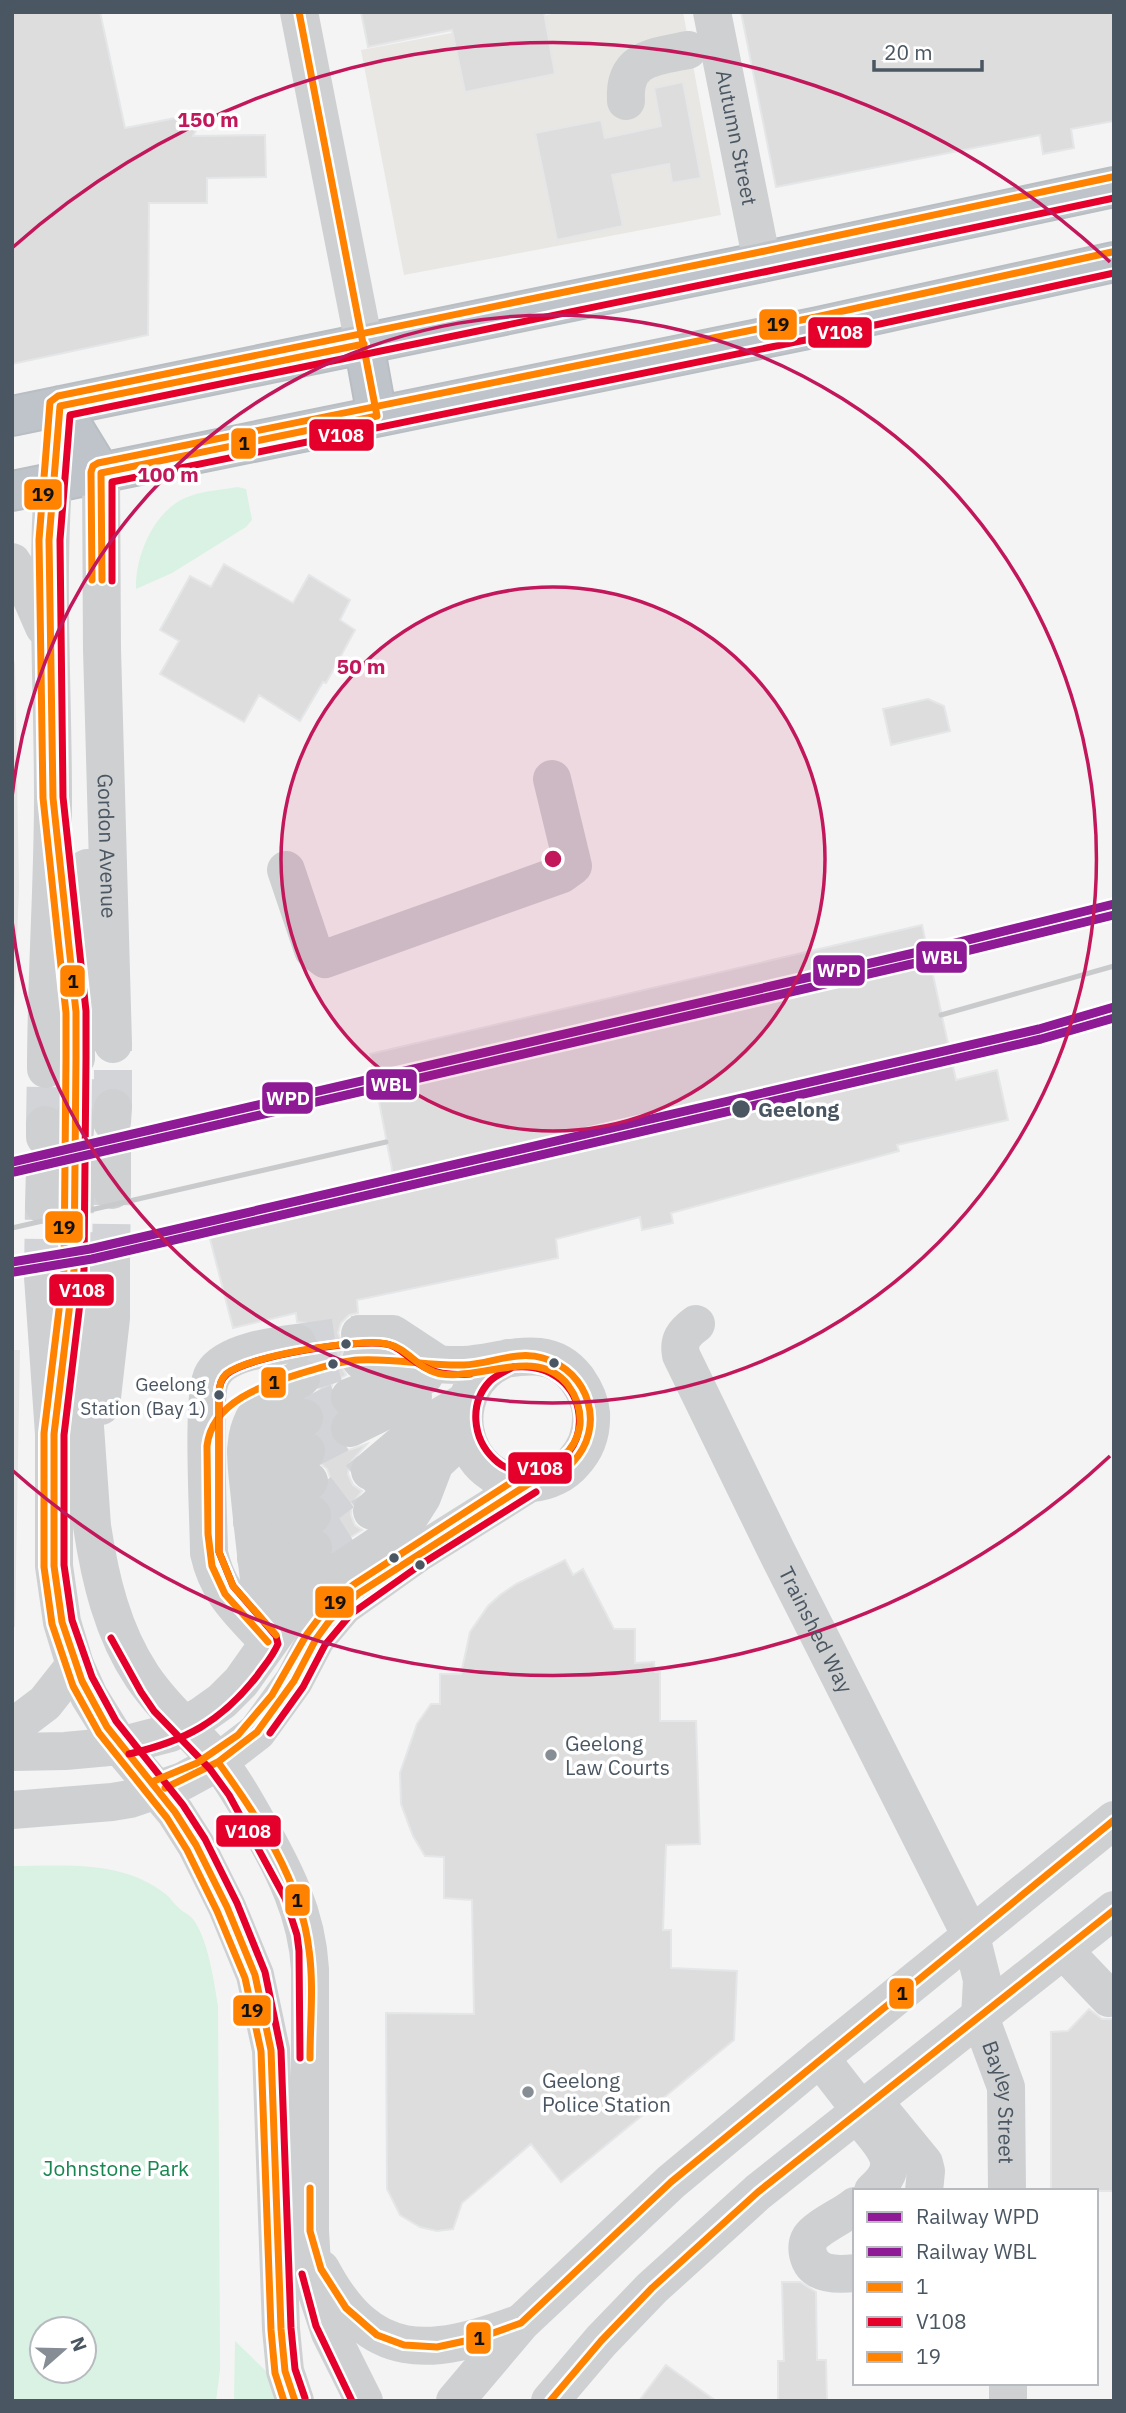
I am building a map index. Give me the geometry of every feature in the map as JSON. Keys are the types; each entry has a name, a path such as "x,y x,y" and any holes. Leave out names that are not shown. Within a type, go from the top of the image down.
{"highway":[{"path":"12,416 1114,187"},
{"path":"12,491 818,327 1114,262"},
{"path":"364,344 377,416"},
{"path":"60,406 101,473"},
{"name":"Gordon Avenue","path":"53,483 60,406"}],"street":[{"path":"299,12 364,344"},
{"name":"Autumn Street","path":"712,12 762,262"},
{"path":"626,101 626,80 636,66 688,50"},
{"name":"Gordon Avenue","path":"101,473 102,649 113,1044"},
{"name":"Gordon Avenue","path":"53,483 49,540 53,879 47,956 61,1064 76,1012 102,649"},
{"path":"12,562 38,611 52,663"},
{"path":"286,870 313,950 325,959 562,874 573,866 552,779"},
{"name":"Gordon Avenue","path":"53,799 76,1012"},
{"path":"91,1505 111,1318 111,1262"},
{"path":"54,1434 74,1270 91,1505 98,1565 120,1633 140,1673 163,1705 218,1762 238,1789 286,1875 307,1934 310,1969 312,2272 320,2305 364,2401"},
{"path":"43,1277 54,1434 54,1566 62,1622 75,1665 93,1702 120,1746 181,1822 209,1871 243,1944 262,2000 271,2050 282,2353 295,2401"},
{"name":"Trainshed Way","path":"696,1324 683,1336 679,1346 681,1355 971,1936 982,1980 980,2017"},
{"path":"360,1347 439,1364 472,1364 477,1392 473,1453 490,1471 509,1480 542,1482 564,1472 581,1454 590,1432 590,1408 575,1376 555,1362 533,1355 477,1392 423,1445 400,1486 372,1511"},
{"path":"235,1357 299,1365 278,1392 257,1412 247,1435 253,1522 268,1642 215,1577 209,1553 209,1384 215,1371 235,1357"},
{"path":"356,1437 414,1397 477,1392"},
{"path":"12,1752 120,1746 184,1727 210,1710 234,1690 289,1613 306,1595 401,1530 422,1497 435,1463 477,1392"},
{"path":"280,1429 309,1483 282,1571 253,1522 280,1429"},
{"path":"253,1522 309,1483"},
{"path":"12,1810 112,1802 158,1791 218,1762 257,1732 294,1681 316,1640 344,1606 417,1554 530,1483"},
{"path":"12,1728 45,1703 75,1665"},
{"path":"455,2401 521,2323 671,2182 820,2057 1114,1820"},
{"path":"550,2401 601,2342 702,2242 758,2192 1114,1910"},
{"path":"1063,1951 1112,1997"},
{"name":"Bayley Street","path":"980,2017 1006,2087 1007,2189"},
{"path":"820,2057 864,2110 924,2164 926,2176 923,2189"},
{"path":"864,2110 890,2161 887,2177 875,2189"},
{"path":"853,2208 817,2231 809,2241 807,2251 809,2259 818,2269 835,2274 853,2273"},
{"path":"310,2231 321,2269 340,2299 366,2326 390,2341 423,2347 453,2344 521,2323"}],"shaded area":[{"path":"563,12 683,12 721,215 404,275 361,50"},
{"path":"12,651 15,664 19,888 12,1063"},
{"path":"12,1350 20,1350 15,1626 12,1632"}],"green space":[{"path":"238,487 246,489 252,520 246,527 172,573 136,589 143,550 155,525 164,514 185,498"},
{"name":"Johnstone Park","path":"12,1866 93,1867 133,1876 168,1896 192,1918 202,1936 218,2006 220,2370 216,2401 12,2401"},
{"path":"235,2341 268,2373 277,2401 234,2401"}],"building":[{"path":"12,12 100,12 125,128 206,112 193,136 265,135 266,177 207,178 207,203 149,203 148,335 12,364"},
{"path":"361,12 544,12 555,74 465,92 452,30 368,47"},
{"path":"741,12 1114,12 1114,121 1071,129 1074,148 1043,154 1040,135 776,187"},
{"path":"683,82 701,178 672,183 669,164 612,175 623,226 557,240 535,133 601,120 605,138 661,126 654,88"},
{"path":"224,564 293,603 309,575 350,600 340,620 355,630 326,683 323,682 300,721 259,695 244,722 160,674 179,641 160,630 190,576 211,587"},
{"path":"928,699 944,706 950,731 891,745 883,709"},
{"path":"922,925 956,1080 997,1070 1008,1120 897,1145 899,1151 671,1213 673,1223 642,1230 640,1217 556,1239 558,1258 357,1300 358,1313 349,1315 341,1323 338,1333 344,1348 339,1361 346,1375 333,1383 329,1393 329,1404 335,1413 328,1427 331,1438 338,1446 349,1450 367,1444 350,1463 348,1474 353,1485 362,1491 352,1504 351,1515 355,1525 362,1530 334,1548 331,1535 326,1531 332,1523 334,1511 330,1502 323,1497 331,1480 327,1469 322,1465 328,1450 325,1440 318,1434 326,1419 324,1408 310,1398 319,1390 323,1379 320,1367 312,1359 317,1351 318,1339 314,1329 306,1323 297,1322 296,1313 233,1328 208,1231 394,1180 370,1054"},
{"path":"565,1560 573,1575 583,1569 614,1629 635,1629 635,1663 654,1662 655,1672 660,1672 660,1721 696,1721 700,1844 666,1845 663,1930 671,1930 671,1968 737,1971 734,2040 561,2182 531,2144 462,2203 453,2229 437,2231 420,2227 400,2215 387,2189 386,2013 474,2014 472,1900 444,1898 444,1857 425,1856 413,1836 401,1804 400,1773 417,1724 431,1704 440,1704 440,1674 461,1674 470,1632 488,1606 516,1584"},
{"path":"1089,2009 1102,2019 1114,2019 1114,2191 1051,2189 1051,2032 1068,2031"},
{"path":"782,2282 800,2282 816,2292 817,2360 826,2360 827,2401 778,2401 778,2361 784,2361"},
{"path":"666,2365 716,2401 639,2401"}],"tunnel":[{"path":"113,1044 113,1108"},
{"path":"75,1117 76,1058"},
{"path":"45,1125 46,1069"},
{"path":"111,1262 112,1190"},
{"path":"74,1270 75,1198"},
{"path":"43,1277 44,1205"},
{"path":"297,1343 360,1334"},
{"path":"300,1374 339,1362 361,1360"},
{"path":"304,1418 350,1397"},
{"path":"306,1451 350,1428"},
{"path":"312,1515 370,1471"},
{"path":"313,1548 372,1511"}],"railway":[{"path":"941,1015 1114,966"},
{"path":"12,1228 386,1142"}],"rail line":[{"name":"WPD","path":"12,1162 927,950 1114,904"},
{"name":"WBL","path":"14,1172 1114,915"},
{"name":"WPD","path":"12,1262 90,1249 1039,1029 1114,1007"},
{"name":"WBL","path":"14,1272 92,1259 1041,1039 1114,1018"}],"transit line":[{"name":"1","path":"102,580 101,473 377,416 299,12"},
{"name":"19","path":"284,2401 275,2373 271,2330 261,2051 245,1978 217,1911 187,1850 167,1818 99,1733 73,1686 52,1624 44,1567 44,1433 64,1269 66,1058 66,1013 43,798 39,540 50,402 58,396 1112,177"},
{"name":"V108","path":"305,2398 295,2369 291,2328 281,2050 265,1972 237,1903 205,1839 183,1805 116,1721 92,1677 72,1620 64,1565 64,1435 84,1270 86,1058 86,1011 63,797 60,540 70,415 1114,198"},
{"name":"19","path":"92,580 91,472 93,466 98,463 816,317 1112,252"},
{"name":"V108","path":"112,581 112,482 820,337 1114,273"},
{"name":"1","path":"295,2401 285,2371 281,2329 271,2050 255,1975 227,1907 196,1845 175,1812 107,1727 82,1681 62,1622 54,1566 54,1434 74,1270 76,1012 53,798 49,540 60,406 364,344"},
{"name":"V108","path":"129,1754 185,1736 230,1706 257,1676 278,1644 276,1636 233,1586 219,1552 219,1391 225,1376 239,1367 279,1355 372,1343 392,1346 423,1367 438,1372 470,1374"},
{"name":"19","path":"154,1781 197,1763 238,1735 272,1695 307,1634 322,1614 353,1585 524,1474 552,1463 567,1452 573,1445 580,1425 578,1404 568,1385 556,1374 525,1366 457,1375 442,1374 427,1369 394,1346 373,1343 329,1346 279,1355 238,1367 226,1374 219,1391 219,1552 233,1586 276,1635"},
{"name":"1","path":"165,1788 218,1762 257,1732 294,1681 316,1639 330,1620 359,1593 530,1483 558,1474 572,1463 583,1449 589,1433 590,1417 582,1387 572,1375 559,1365 533,1356 513,1356 464,1365 385,1360 351,1361 272,1383 229,1406 211,1430 207,1446 208,1534 212,1566 225,1594 268,1642"},
{"name":"V108","path":"513,1367 490,1381 483,1390 476,1410 481,1441 494,1459 510,1469 528,1471 552,1465 568,1452 577,1435 579,1415 574,1396 561,1380 541,1369 514,1367"},
{"name":"V108","path":"270,1733 303,1687 325,1645 351,1614 423,1563 536,1492"},
{"name":"V108","path":"111,1638 154,1711 210,1769 229,1795 285,1898 297,1935 299,1951 300,2058"},
{"name":"1","path":"218,1762 276,1851 297,1899 309,1950 312,1991 310,2058"},
{"name":"1","path":"310,2188 310,2231 321,2269 346,2308 377,2335 404,2345 437,2347 479,2338 521,2323 671,2182 1114,1820"},
{"name":"1","path":"550,2401 601,2341 652,2288 758,2192 1114,1910"},
{"name":"V108","path":"302,2274 316,2326 352,2401"}],"place":[{"name":"Geelong","path":"741,1109"},
{"name":"Geelong Station (Bay 1)","path":"219,1395"},
{"name":"Geelong Law Courts","path":"551,1755"},
{"name":"Geelong Police Station","path":"528,2092"}]}
